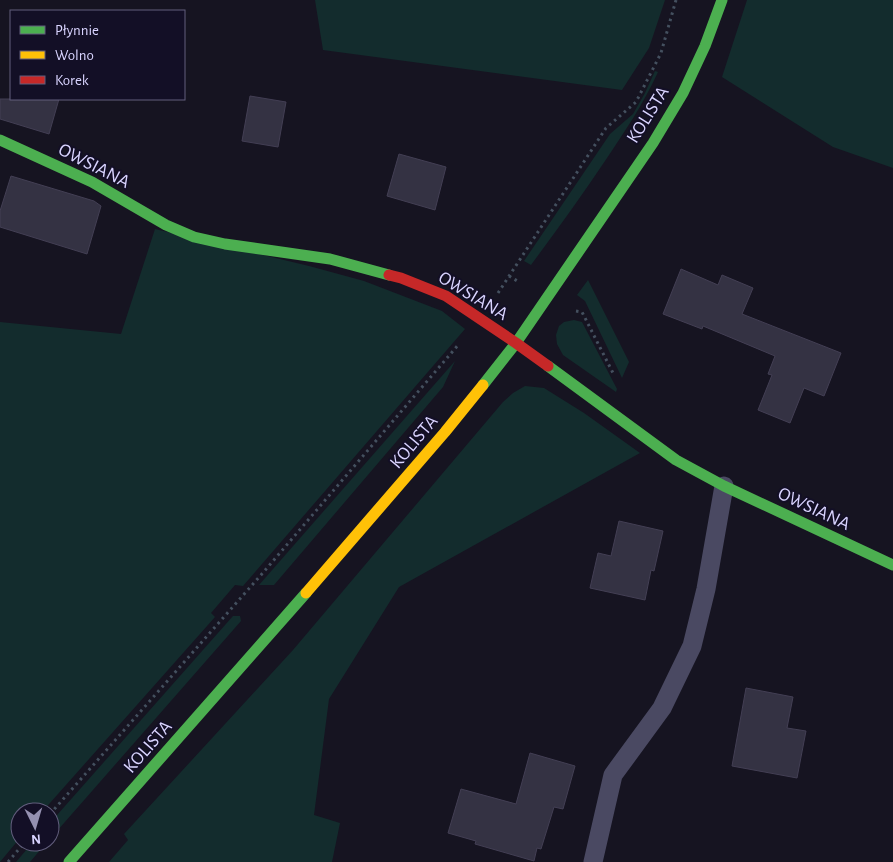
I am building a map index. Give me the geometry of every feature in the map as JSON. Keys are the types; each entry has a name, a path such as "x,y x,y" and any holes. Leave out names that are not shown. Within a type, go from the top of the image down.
{"street":[{"name":"KOLISTA","path":"69,862 367,523 445,432 516,343 653,143 683,93 705,46 722,0"},
{"name":"OWSIANA","path":"0,140 92,182 166,225 194,237 225,244 330,259 401,278 446,296 516,343 676,460 724,486 893,565"}],"lane":[{"path":"593,862 612,775 662,708 692,646 706,589 724,486"}],"path":[{"path":"60,803 261,575 481,319 606,128 636,102 661,53 676,0"},
{"path":"509,276 566,312 582,312 624,394 616,416"},
{"path":"8,862 16,852"}],"green space":[{"path":"315,0 665,0 649,48 622,90 323,50"},
{"path":"747,0 893,0 893,168 833,147 722,77"},
{"path":"655,71 658,72 640,107 587,188 531,265 524,261 610,134 633,114"},
{"path":"155,229 364,281 442,311 465,329 243,586 235,585 211,613 215,617 51,802 10,802 10,850 0,862 0,322 121,334"},
{"path":"588,280 629,362 622,378 585,301 577,295"},
{"path":"574,320 582,322 617,389 616,392 563,355 557,344 556,335 559,326 564,322"},
{"path":"455,361 443,387 274,585 259,585"},
{"path":"525,386 544,388 584,413 640,453 399,587 329,699 314,815 340,823 332,862 109,862 128,840 124,834 293,650 503,402"},
{"path":"233,616 240,616 241,621 60,828 60,812"},
{"path":"24,852 38,852 30,862 16,862"}],"building":[{"path":"250,96 286,102 278,147 242,141"},
{"path":"0,99 59,100 49,134 0,119"},
{"path":"399,154 446,167 435,210 387,196"},
{"path":"11,176 94,201 101,206 87,254 0,227 0,211"},
{"path":"681,269 718,285 722,275 753,288 742,314 841,353 824,396 804,388 790,423 758,410 772,375 768,374 775,356 703,326 702,329 663,314"},
{"path":"619,521 663,531 654,571 651,570 645,600 590,588 598,553 611,556"},
{"path":"746,688 793,697 787,728 806,731 797,778 732,766"},
{"path":"530,753 575,766 563,809 554,807 541,849 537,848 534,861 475,844 476,841 448,833 461,789 516,804"}],"traffic: fast":[{"path":"483,385 516,343 653,143 683,93 705,46 722,0"},
{"path":"0,140 92,182 166,225 194,237 225,244 330,259 389,275"},
{"path":"548,366 676,460 724,486 893,565"},
{"path":"69,862 306,593"}],"traffic: slow":[{"path":"306,593 445,432 483,385"}],"traffic: jam":[{"path":"389,275 446,296 548,366"}]}
